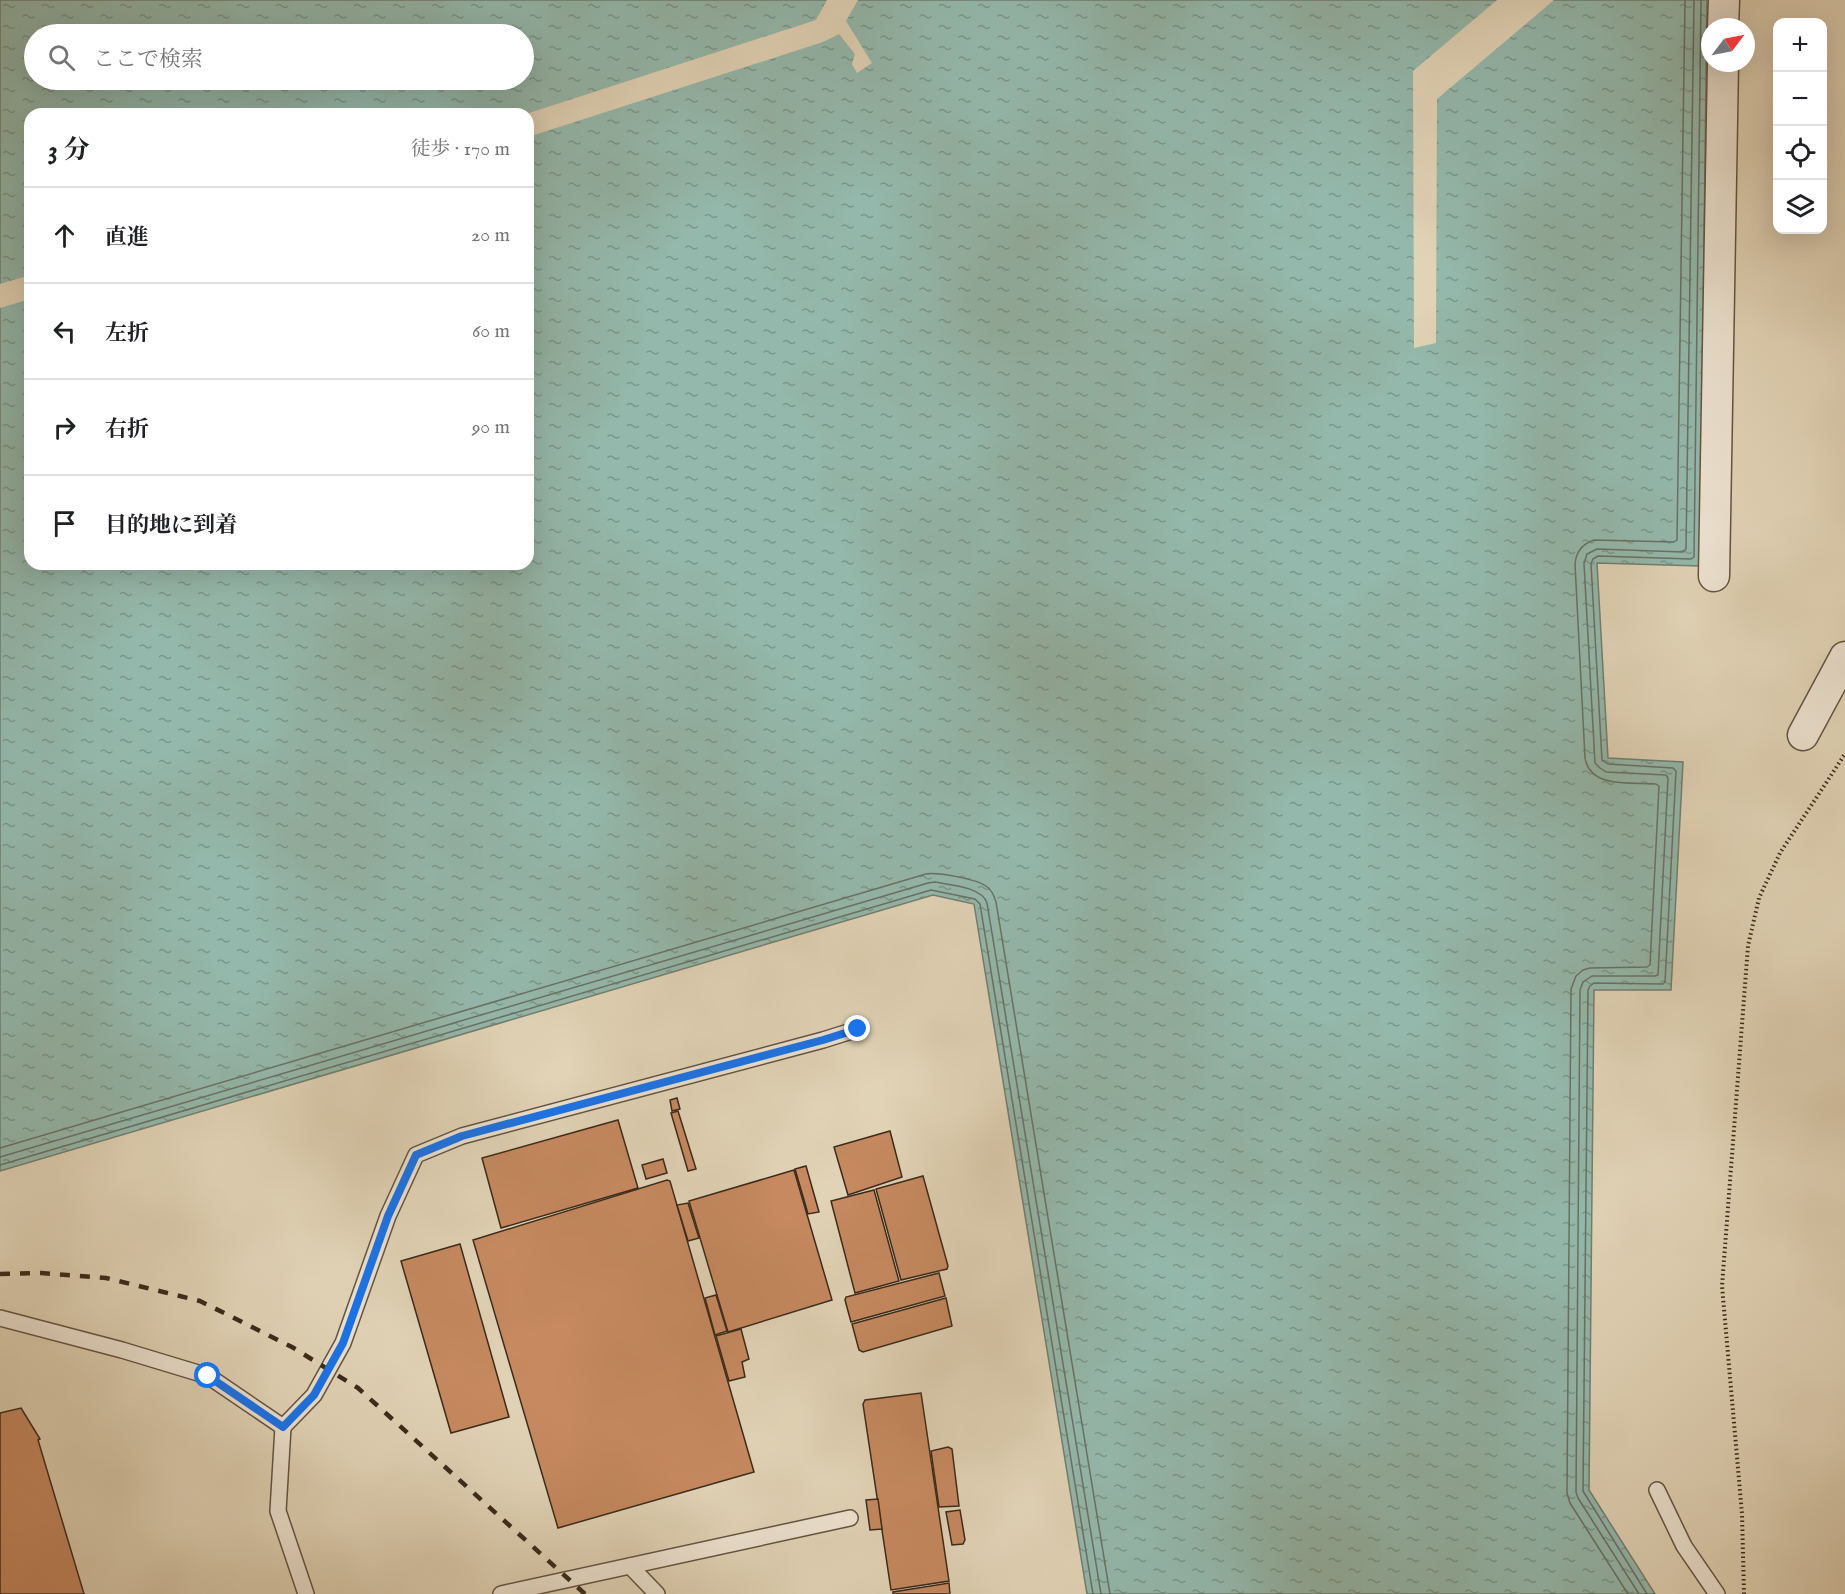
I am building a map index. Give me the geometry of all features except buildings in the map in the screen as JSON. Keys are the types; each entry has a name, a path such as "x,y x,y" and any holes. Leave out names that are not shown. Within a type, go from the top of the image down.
{"street":[{"path":"1723,18 1724,0"},
{"path":"1714,576 1722,72"},
{"path":"1803,735 1845,657"}],"lane":[{"path":"306,1594 278,1511 283,1427 314,1395 343,1343 388,1216 416,1155 462,1136 858,1029"},
{"path":"0,1318 122,1350 208,1376 283,1427"},
{"path":"1657,1490 1684,1546 1716,1594"},
{"path":"501,1594 850,1518"},
{"path":"630,1566 657,1594"}],"path":[{"path":"1744,1594 1742,1514 1722,1286 1748,946 1759,898 1780,853 1845,754"}],"water":[{"path":"0,0 1707,0 1707,18 1701,18 1701,72 1706,72 1700,566 1597,563 1608,758 1683,762 1671,990 1594,990 1589,1490 1655,1594 1087,1594 974,904 933,895 0,1171"}],"pier":[{"path":"827,0 858,0 846,21 872,63 857,73 852,64 855,54 839,34 823,42 534,135 534,111 816,20"},
{"path":"1497,0 1554,0 1437,99 1436,343 1414,348 1413,71"},
{"path":"24,277 24,301 0,308 0,284"}],"railway":[{"path":"0,1274 41,1273 106,1278 200,1301 292,1347 358,1388 585,1594"}],"route":[{"path":"208,1376 283,1427 314,1395 343,1343 388,1216 416,1155 462,1136 858,1029"}]}
